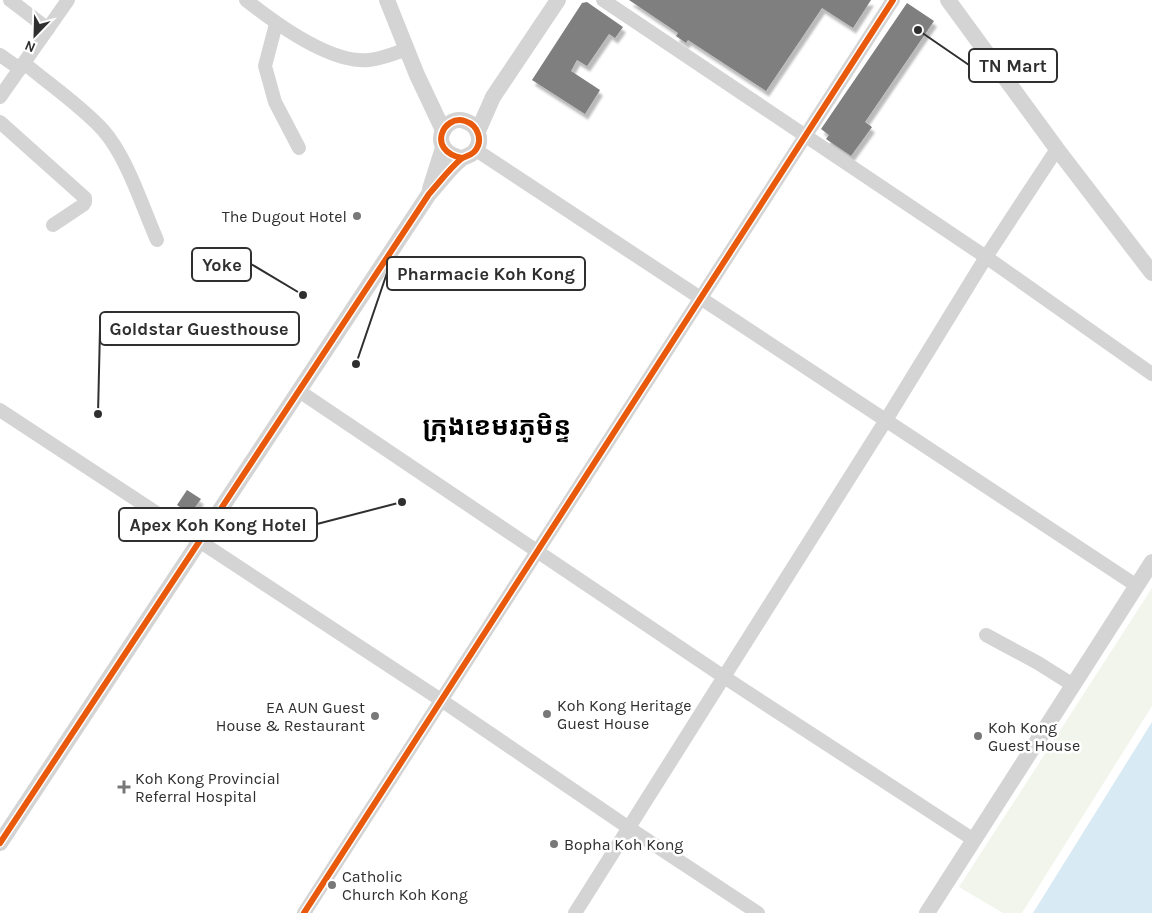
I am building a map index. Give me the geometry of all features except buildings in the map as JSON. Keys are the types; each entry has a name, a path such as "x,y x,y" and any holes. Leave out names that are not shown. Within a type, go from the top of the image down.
{"street":[{"path":"10,0 48,29"},
{"path":"0,97 68,0"},
{"path":"246,0 276,24 315,46 348,60 370,60 406,50"},
{"path":"387,0 406,50 432,108 454,124 472,124 478,131"},
{"path":"0,843 429,194 479,144 478,131 494,97 558,0"},
{"path":"603,0 986,257 1152,374"},
{"path":"304,913 893,0"},
{"path":"948,0 1057,149 1152,273"},
{"path":"276,24 265,66 275,102 299,148"},
{"path":"0,55 22,66 88,116 104,131 123,160 156,240"},
{"path":"494,97 454,124 441,142 443,148 451,156 469,154 701,297 1137,586"},
{"path":"0,122 85,198 83,205 53,225"},
{"path":"429,194 443,148"},
{"path":"575,913 886,420 986,257 1057,149"},
{"path":"299,391 724,676 974,840"},
{"path":"0,410 441,700 758,913"},
{"path":"927,913 1152,562"},
{"path":"986,635 1038,663 1073,685"}],"shaded area":[{"path":"1152,588 1152,706 1022,913 1003,913 959,887"},
{"path":"1152,722 1152,913 1033,913"}],"cycle path":[{"path":"304,913 893,0"},
{"path":"0,843 429,194 457,163 477,148 479,138 476,130 470,123 457,120 445,128 441,141 444,148 451,154 462,158"}],"place":[{"name":"TN Mart","path":"918,30"},
{"name":"The Dugout Hotel","path":"357,216"},
{"name":"Yoke","path":"303,295"},
{"name":"Pharmacie Koh Kong","path":"356,364"},
{"name":"Goldstar Guesthouse","path":"98,414"},
{"name":"Apex Koh Kong Hotel","path":"402,502"},
{"name":"Koh Kong Heritage Guest House","path":"547,714"},
{"name":"EA AUN Guest House & Restaurant","path":"375,716"},
{"name":"Koh Kong Guest House","path":"978,736"},
{"name":"Koh Kong Provincial Referral Hospital","path":"124,787"},
{"name":"Bopha Koh Kong","path":"554,844"},
{"name":"Catholic Church Koh Kong","path":"332,885"}],"district":[{"name":"ក្រុងខេមរភូមិន្ទ","path":"497,426"}]}
